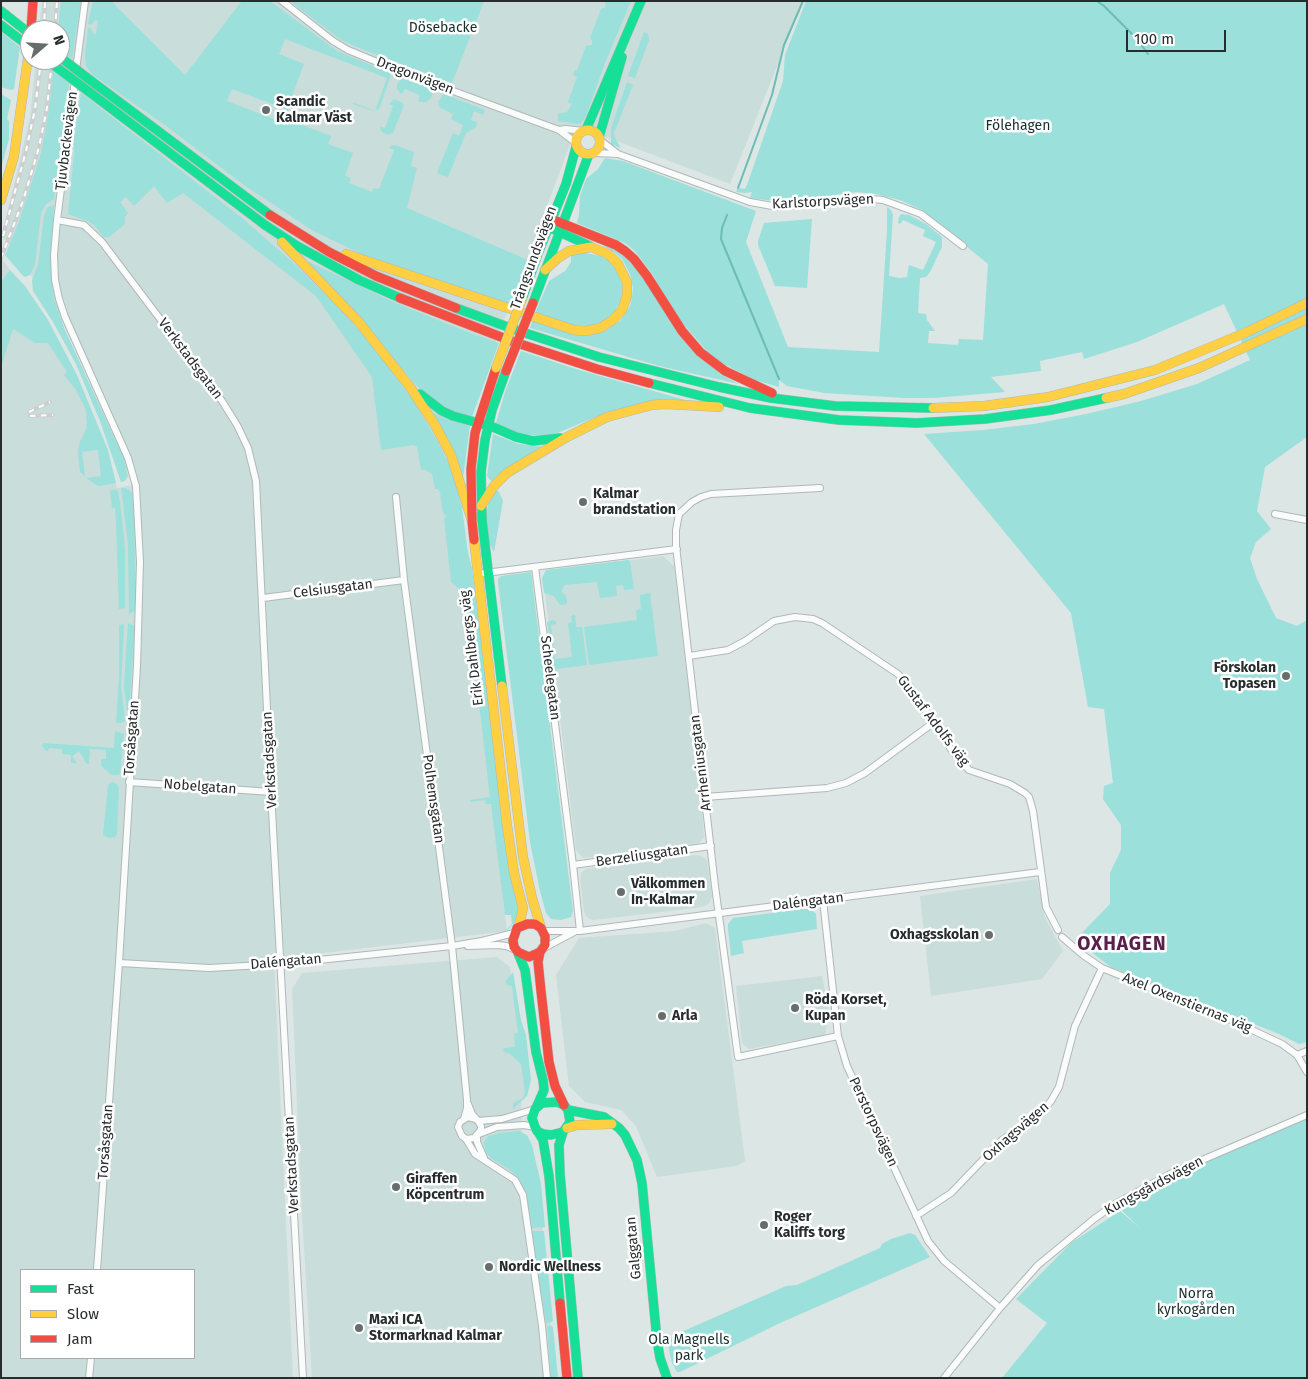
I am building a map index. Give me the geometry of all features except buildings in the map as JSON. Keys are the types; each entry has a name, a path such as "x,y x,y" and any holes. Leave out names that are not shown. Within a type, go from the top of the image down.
{"main road":[{"path":"31,20 32,1"},
{"path":"630,28 599,139 599,146 592,153 583,153 576,144 578,135 591,120 641,1"},
{"path":"1,12 20,26"},
{"path":"1,25 20,39"},
{"path":"70,65 250,202 303,237 385,280 516,330 599,357 719,387 787,400 835,406 916,409 984,406 1048,397 1164,367 1241,335 1304,304"},
{"path":"1,200 14,156 27,70"},
{"path":"60,70 264,225 297,246 359,280 449,318 514,342 597,369 678,392 750,408 839,420 917,423 984,420 1043,411 1124,394 1156,384 1199,368 1307,319"},
{"path":"584,130 595,132 599,139"},
{"name":"Trångsundsvägen","path":"506,372 545,270 558,226 576,144"},
{"name":"Trångsundsvägen","path":"529,281 558,226 592,153"},
{"name":"Trångsundsvägen","path":"496,368 529,281 536,256 566,184"},
{"path":"264,225 346,309 388,357 410,387 436,425 451,455 472,521"},
{"path":"303,237 412,277 574,330 586,331 600,328 613,320 622,310 627,296 627,282 618,264 608,254 591,247 558,226"},
{"path":"558,226 616,245 626,251 647,276 682,331 700,352 725,371 787,400"},
{"path":"545,270 569,251 591,247"},
{"name":"Erik Dahlbergs väg","path":"496,368 475,433 471,469 472,521 507,825 514,873 523,908 513,944 525,970 536,1052 543,1080 544,1090 532,1118 545,1150 549,1176 567,1378"},
{"name":"Erik Dahlbergs väg","path":"506,372 488,426 481,472 481,506 523,856 532,898 546,939 539,968 549,1062 555,1086 570,1118 559,1145 578,1378"},
{"path":"410,387 442,411 524,440 544,441 567,437"},
{"path":"481,506 494,486 507,473 567,437 607,417 629,410 665,404 750,408"},
{"path":"517,930 531,924 542,930"},
{"path":"517,951 529,957 542,950"},
{"path":"536,1107 549,1102 557,1102 566,1107"},
{"name":"Galggatan","path":"566,1107 599,1116 613,1124 625,1135 640,1171 657,1340 660,1358 667,1378"},
{"path":"536,1129 543,1134 551,1136 577,1126 613,1124"}],"street":[{"name":"Tjuvbackevägen","path":"57,220 85,1"},
{"name":"Dragonvägen","path":"282,1 333,41 348,50 559,130 576,144"},
{"name":"Dragonvägen","path":"559,130 584,130"},
{"name":"Karlstorpsvägen","path":"599,139 618,154"},
{"name":"Karlstorpsvägen","path":"592,153 618,154 750,202 778,207 860,198 883,200 921,214 962,246"},
{"name":"Verkstadsgatan","path":"57,220 84,225 102,242 222,401 248,448 256,481 303,1378"},
{"name":"Torsåsgatan","path":"57,220 54,255 59,299 64,317 128,458 136,486 140,562 140,617 119,963 97,1269"},
{"name":"Arrheniusgatan","path":"820,488 711,494 702,497 692,502 680,514 676,530 676,549 738,1057 838,1036"},
{"name":"Polhemsgatan","path":"396,497 404,580 454,959 467,1100 464,1119"},
{"path":"1275,514 1307,520"},
{"path":"477,574 676,549"},
{"name":"Scheelegatan","path":"535,567 573,865 577,931"},
{"name":"Celsiusgatan","path":"263,598 404,580"},
{"name":"Gustaf Adolfs väg","path":"689,656 728,650 774,622 795,617 822,623 898,674 910,687 953,752 969,770 1010,784 1029,797 1033,811 1046,907 1058,930"},
{"path":"705,796 827,788 846,783 865,773 933,723"},
{"name":"Nobelgatan","path":"129,782 271,792"},
{"name":"Berzeliusgatan","path":"573,865 711,846"},
{"name":"Daléngatan","path":"542,930 577,931 1040,872"},
{"name":"Perstorpsvägen","path":"822,900 838,1036 847,1066 928,1241 944,1261 1000,1308"},
{"name":"Daléngatan","path":"119,963 209,968 281,964 452,946 482,941 517,930"},
{"name":"Daléngatan","path":"542,950 577,931"},
{"name":"Axel Oxenstiernas väg","path":"1062,937 1102,968 1244,1026 1282,1044 1297,1055 1307,1072"},
{"name":"Daléngatan","path":"452,946 503,946 517,951"},
{"name":"Oxhagsvägen","path":"916,1216 951,1193 998,1145 1040,1114 1052,1101 1059,1086 1075,1026 1102,968"},
{"path":"1297,1055 1307,1051"},
{"name":"Polhemsgatan","path":"467,1100 472,1114 477,1120"},
{"path":"536,1107 502,1119 477,1120 468,1117 458,1127 475,1154 515,1180 522,1195 541,1317 547,1378"},
{"name":"Kungsgårdsvägen","path":"944,1378 1000,1308 1046,1257 1115,1204 1172,1173 1307,1115"},
{"path":"477,1120 480,1126 478,1135 479,1150 484,1159"},
{"path":"466,1139 471,1139 497,1127 524,1125 536,1129"},
{"path":"89,1378 91,1359"}],"shaded area":[{"path":"42,1 803,1 730,184 577,126 473,402 456,497 507,931 274,959 293,1378 1,1378 1,258 33,300 103,442 117,488 133,485 97,394 61,316 2,236 30,117 35,70 70,70 70,20 40,20"},
{"path":"663,556 674,566 704,837 699,843 583,858 576,850 543,577 547,571"},
{"path":"696,855 702,856 707,860 712,896 707,905 592,920 584,912 580,879 581,873 586,869"},
{"name":"Oxhagsskolan","path":"1037,879 1045,918 1063,951 1042,979 931,996 920,896"},
{"path":"706,923 715,928 745,1161 736,1166 657,1177 636,1126 621,1110 585,1102 569,1086 556,975 579,938 675,931"},
{"path":"497,957 510,967 518,1020 527,1093 521,1100 522,1135 542,1220 555,1378 312,1378 302,1216 292,989 302,973"},
{"path":"822,976 829,1013 825,1035 749,1049 742,1043 736,986"}],"green space":[{"path":"61,1 81,1 72,59 70,58 70,20 59,20"},
{"path":"93,1 114,1 113,3 185,75 242,1 270,1 337,51 390,73 379,109 375,110 387,78 285,39 279,54 304,64 287,113 283,111 283,108 232,89 227,101 279,121 281,117 331,136 328,144 353,153 345,176 351,178 349,183 372,192 374,188 379,189 394,150 389,148 391,146 395,145 414,152 411,166 417,168 407,208 530,261 513,305 361,254 312,230 244,185 165,125 93,75 86,66 85,56 88,28 91,28 93,34 96,34 98,21 95,20 91,25 88,24"},
{"name":"Dösebacke","path":"290,1 484,1 452,83 340,39"},
{"path":"605,1 631,1 605,63 586,116 578,124 558,121 558,114 567,112 572,104 568,102 577,77 573,75 575,70 577,70 586,46 592,45 590,38 601,9 606,7"},
{"name":"Fölehagen","path":"806,1 1307,1 1307,437 1265,467 1257,511 1271,529 1256,542 1250,558 1257,579 1276,618 1297,626 1307,620 1307,1042 1299,1044 1279,1034 1111,967 1075,940 1110,904 1110,873 1121,850 1121,825 1103,799 1104,786 1113,783 1104,709 1088,707 1071,613 924,434 1034,424 1141,401 1197,384 1250,360 1224,304 1137,342 1084,359 1082,352 1040,361 1041,371 991,377 1005,392 933,398 824,393 787,386 779,380 779,387 755,380 720,362 706,350 678,318 653,275 635,251 625,243 577,223 580,196 586,179 598,169 605,158 623,161 756,211 746,242 788,347 879,352 887,207 893,215 889,276 907,277 909,265 923,270 936,242 923,236 925,230 903,220 900,224 898,223 901,214 909,215 926,224 942,237 942,247 930,272 926,277 920,278 918,313 926,314 927,320 935,331 929,331 928,343 958,345 959,339 983,340 988,264 922,210 900,200 876,194 856,192 783,202 750,198 752,192 736,192 738,188 745,189 747,185 783,81 785,55"},
{"path":"1,32 20,47 14,89 1,87"},
{"path":"644,32 648,34 649,40 635,78 628,76"},
{"path":"53,71 69,83 54,199 46,204 41,213 35,264 30,275 25,277 5,255 19,222 41,153 48,116"},
{"path":"402,78 431,89 433,92 431,98 426,102 422,102 418,101 420,95 405,89 402,94 400,93 397,89 397,84"},
{"path":"627,82 633,85 614,133 621,148 611,144 611,128"},
{"path":"81,93 242,218 299,268 373,346 415,403 439,444 451,469 462,507 468,553 472,568 502,805 518,906 517,919 508,930 506,931 512,924 511,915 505,915 491,804 486,804 485,800 470,802 470,800 490,797 475,656 467,607 472,599 451,582 444,519 446,518 445,514 443,514 440,492 438,489 435,489 432,474 426,470 421,470 417,447 414,445 381,450 372,377 316,296 183,193 167,203 154,186 134,206 126,197 120,202 128,213 125,217 125,224 109,237 104,237 88,221 68,214 74,140"},
{"path":"1,94 11,100 7,119 9,121 9,139 1,168"},
{"path":"444,94 485,110 483,115 474,111 471,120 477,122 476,127 466,133 448,177 437,173 453,133 459,136 463,125 451,119 453,114 439,107 438,102"},
{"path":"394,99 404,105 393,133 387,135 381,131 380,126 385,128 393,106 389,104"},
{"path":"354,103 373,111 353,104"},
{"path":"54,205 51,278 54,299 65,330 124,459 128,476 125,481 121,482 100,421 76,364 33,291 32,280 38,265 44,216 48,207"},
{"path":"812,219 807,288 775,286 758,245 764,223"},
{"path":"603,246 613,248 631,262 720,374 739,384 659,366 530,328 532,321 586,336 605,331 620,321 630,306 633,288 631,277 622,259"},
{"path":"586,253 601,256 608,260 617,271 622,284 622,297 615,311 604,321 589,326 572,325 535,313 549,281 565,271 571,262 571,255"},
{"path":"305,260 396,303 499,343 472,417 449,410 427,395 414,383 359,317"},
{"path":"10,270 25,286 48,320 77,375 108,450 116,483 98,486 86,478 101,476 98,450 82,452 85,476 80,472 78,453 79,444 87,427 86,410 76,390 64,375 67,372 48,343 35,343 13,329 1,367 1,282"},
{"path":"521,351 579,370 689,401 603,414 550,436 523,435 496,423 505,392"},
{"path":"433,414 443,418 470,426 463,478"},
{"path":"493,434 519,444 544,447 492,482 487,476"},
{"path":"121,488 132,492 134,508 136,610 129,614 128,543"},
{"path":"115,489 118,491 120,502 125,549 125,608 119,609 115,508 112,508 110,491"},
{"path":"495,489 499,492 503,501 494,552 488,541 486,515 489,501"},
{"path":"630,561 634,589 624,590 623,585 616,586 617,596 600,598 597,582 565,585 561,591 566,595 567,604 560,605 554,596 544,593 542,578 546,570"},
{"path":"531,572 573,911 571,917 561,920 551,919 546,913 530,842 498,582 501,576"},
{"path":"650,593 658,656 589,665 584,627 637,620 636,610 641,609 640,595"},
{"path":"575,614 576,627 582,627 587,665 556,669 557,674 554,674 547,622 553,620 556,622 556,624 551,625 555,659 572,657 568,623 572,622 571,616"},
{"path":"128,623 135,626 129,713 124,687"},
{"path":"124,624 121,687 125,720 124,722 116,723 119,678 119,625"},
{"path":"115,731 124,734 120,774 118,775 112,775 101,766 101,759 106,759 106,750 90,749 89,764 87,764 79,751 72,756 77,763 71,763 71,755 62,754 62,749 49,748 46,751 42,746 43,743 114,748"},
{"path":"112,782 117,784 119,788 117,834 115,837 109,838 103,835 108,785"},
{"path":"810,908 816,914 817,929 742,941 744,953 731,956 728,924 733,918"},
{"path":"513,972 521,1020 526,1035 531,1080 527,1096 513,1109 513,1103 523,1098 525,1092 521,1064 510,1054 503,1051 504,1048 515,1047 514,1034 518,1033 512,986 507,985 506,981"},
{"name":"Norra kyrkogården","path":"1307,1115 1307,1378 1002,1378 1047,1323 1016,1299 1071,1243 1120,1211 1142,1230 1115,1204 1172,1173"},
{"path":"519,1131 527,1135 532,1145 541,1184 545,1227 531,1228 525,1193 520,1180 509,1169 492,1159 484,1150 484,1142 489,1136"},
{"path":"531,1231 544,1231 552,1322 546,1323"},
{"name":"Ola Magnells park","path":"910,1233 915,1235 930,1257 780,1323 677,1372 672,1363 667,1341 679,1333 786,1286 797,1285 880,1248 882,1244 891,1239"},
{"path":"550,1325 553,1327 558,1378 551,1378 547,1327"}],"waterway":[{"path":"738,188 772,95 784,45 803,1"},
{"path":"1097,1 1137,39 1148,54"},
{"path":"727,215 722,228 721,239 779,379"}],"railway":[{"path":"44,20 45,1"},
{"path":"56,20 57,1"},
{"path":"3,236 26,151 35,109 40,70"},
{"path":"1,258 23,201 39,147 47,108 51,70"},
{"path":"29,412 50,402"},
{"path":"30,416 53,415"}],"traffic: fast":[{"path":"586,130 641,1"},
{"path":"1,11 20,26"},
{"path":"1,25 14,35"},
{"path":"14,35 20,40"},
{"path":"599,137 622,57"},
{"path":"70,65 90,80"},
{"path":"60,70 88,91"},
{"path":"90,80 270,215"},
{"path":"88,91 265,225 297,246 359,280 400,298"},
{"path":"522,299 566,184 576,147"},
{"path":"533,303 589,154"},
{"path":"553,229 590,246"},
{"path":"456,308 599,357 771,398 835,406 933,408"},
{"path":"502,686 482,520 481,472 485,440 492,410 506,371"},
{"path":"649,383 750,408 839,420 917,423 985,419 1051,410 1106,398"},
{"path":"420,394 442,411 453,416 493,427 516,437 533,441 560,438"},
{"path":"518,953 525,970 536,1052 543,1080 544,1090 537,1106"},
{"path":"537,1131 543,1134 551,1135 563,1132 570,1122 568,1110 564,1105 557,1102 542,1103 535,1109 532,1118 535,1127 543,1140 549,1176 560,1303"},
{"path":"568,1110 604,1117 625,1135 637,1160 642,1183 657,1340 660,1358 667,1378"},
{"path":"563,1132 559,1145 560,1174 578,1378"}],"traffic: slow":[{"path":"1,200 14,156 26,70"},
{"path":"588,130 597,133 600,142 597,151 588,154 579,151 576,142 579,133 588,130"},
{"path":"282,242 358,321 410,387 435,425 451,455 472,521"},
{"path":"346,254 574,330 586,331 600,328 613,320 622,310 627,296 627,282 618,264 608,254 591,247 569,251 545,270"},
{"path":"496,368 522,299"},
{"path":"933,408 984,406 1048,397 1155,370 1247,332 1307,303"},
{"path":"1106,398 1124,394 1199,368 1307,319"},
{"path":"481,506 494,486 507,473 567,437 607,417 652,405 719,407"},
{"path":"474,540 507,825 514,873 523,908 519,926"},
{"path":"502,686 523,857 541,928"},
{"path":"567,1128 577,1125 612,1124"}],"traffic: jam":[{"path":"32,20 33,1"},
{"path":"270,215 329,252 376,276 456,308"},
{"path":"556,221 616,245 625,251 647,276 682,331 700,352 725,371 772,393"},
{"path":"400,298 514,342 597,369 649,383"},
{"path":"506,371 533,303"},
{"path":"474,540 471,469 475,433 496,368"},
{"path":"540,952 529,957 518,952 514,947 513,940 517,928 527,924 535,924 541,928 545,936 545,945 540,952 538,962 541,991 549,1062 555,1086 564,1105"},
{"path":"560,1303 567,1378"}],"place":[{"name":"Scandic Kalmar Väst","path":"266,110"},
{"name":"Kalmar brandstation","path":"583,502"},
{"name":"Förskolan Topasen","path":"1286,676"},
{"name":"Välkommen In-Kalmar","path":"621,892"},
{"name":"Oxhagsskolan","path":"989,935"},
{"name":"Röda Korset, Kupan","path":"795,1008"},
{"name":"Arla","path":"662,1016"},
{"name":"Giraffen Köpcentrum","path":"396,1187"},
{"name":"Roger Kaliffs torg","path":"764,1225"},
{"name":"Nordic Wellness","path":"489,1267"},
{"name":"Maxi ICA Stormarknad Kalmar","path":"359,1328"}],"district":[{"name":"OXHAGEN","path":"1122,945"}]}
